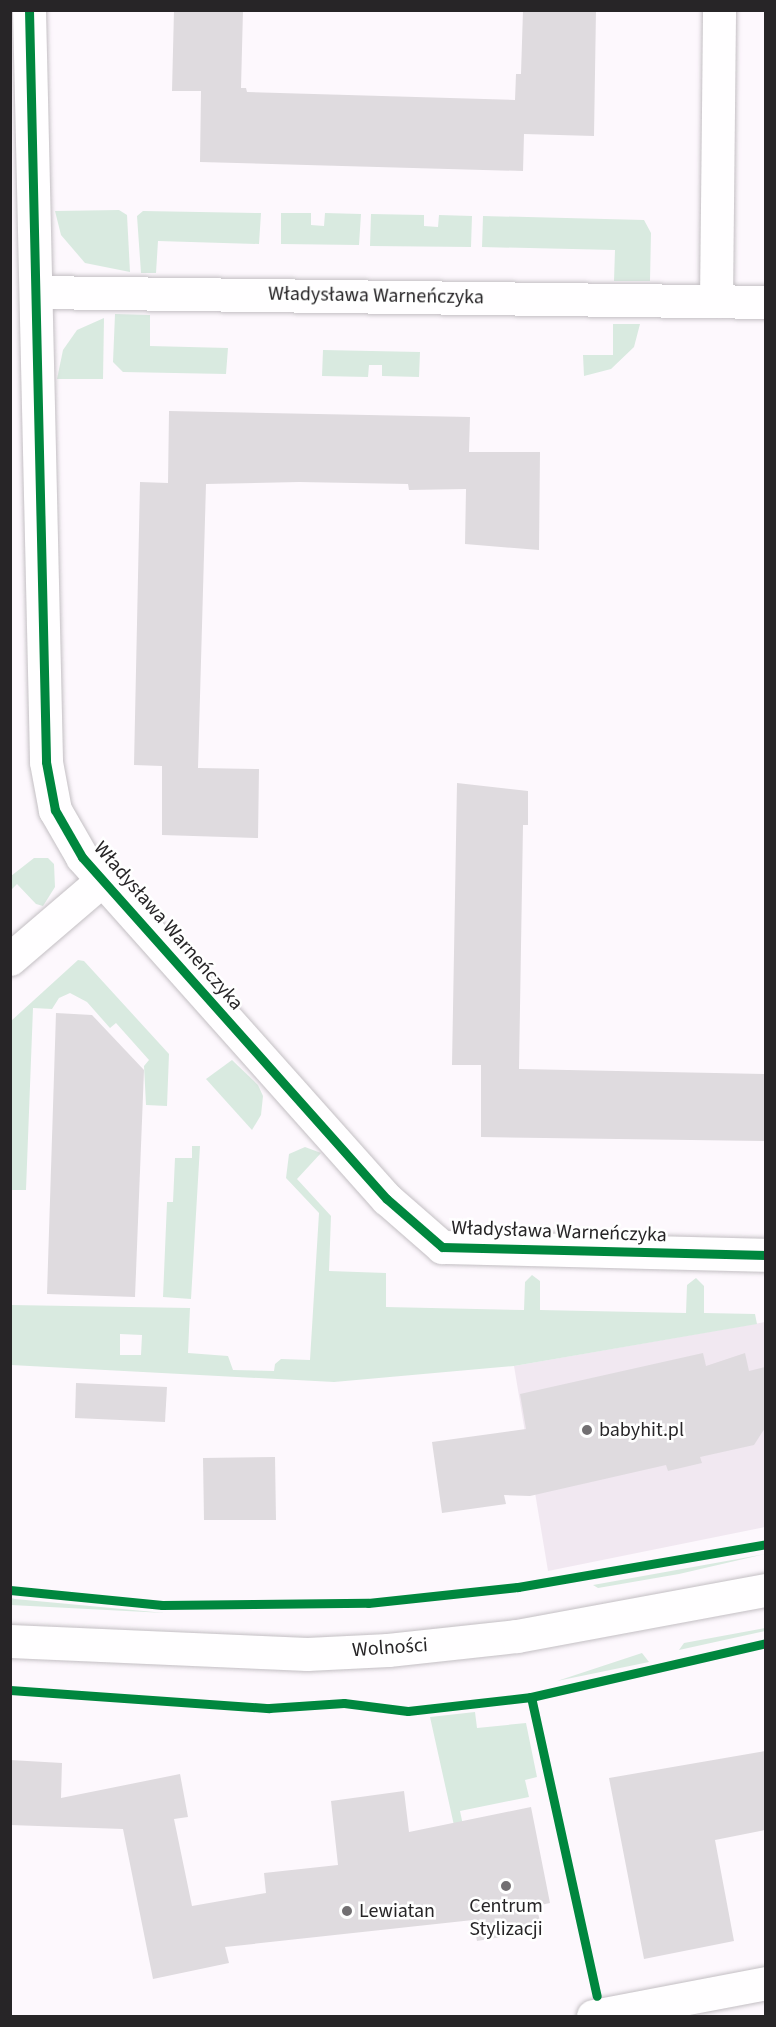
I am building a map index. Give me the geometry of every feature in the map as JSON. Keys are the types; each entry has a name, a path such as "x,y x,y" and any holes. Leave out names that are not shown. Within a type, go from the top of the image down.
{"street":[{"name":"Władysława Warneńczyka","path":"29,10 46,762 55,810 82,857 387,1199 442,1247 765,1255"},
{"path":"716,301 719,10"},
{"name":"Władysława Warneńczyka","path":"36,292 765,302"},
{"path":"10,959 101,881"},
{"name":"Wolności","path":"10,1641 296,1654 388,1650 517,1636 765,1590"},
{"path":"593,2016 765,1983"}],"shaded area":[{"path":"765,1322 765,1527 548,1571 514,1366"}],"green space":[{"path":"119,210 127,215 130,272 85,263 61,235 55,211"},
{"path":"143,211 261,213 259,244 158,241 156,273 141,273 137,216"},
{"path":"281,213 311,213 311,225 324,226 325,213 361,214 359,245 281,244"},
{"path":"371,214 424,215 424,226 438,227 439,215 472,216 471,247 370,246"},
{"path":"483,216 644,220 651,233 650,281 614,281 615,250 482,247"},
{"path":"115,314 150,315 150,346 228,348 226,374 123,372 113,362"},
{"path":"104,318 103,379 57,379 63,350 77,330"},
{"path":"613,324 640,324 634,347 611,369 584,376 583,355 613,355"},
{"path":"323,350 420,352 419,377 382,376 382,365 369,365 368,377 322,376"},
{"path":"34,858 48,858 54,864 55,887 43,906 36,904 17,884 11,890 11,876"},
{"path":"78,960 84,961 169,1054 167,1106 146,1105 144,1066 149,1060 116,1023 110,1028 87,1002 70,993 59,998 52,1009 33,1008 26,1190 11,1190 11,1021"},
{"path":"232,1060 258,1085 263,1096 261,1115 252,1130 206,1079"},
{"path":"192,1146 200,1146 191,1299 163,1297 167,1202 173,1202 175,1158 192,1158"},
{"path":"305,1147 321,1153 297,1179 331,1216 329,1271 386,1273 386,1307 524,1310 525,1282 532,1275 540,1281 540,1310 686,1313 687,1285 696,1278 704,1286 704,1313 755,1314 757,1324 514,1366 334,1382 11,1365 11,1305 190,1308 188,1353 228,1356 233,1370 274,1371 275,1364 281,1359 310,1360 319,1213 286,1178 289,1154","holes":["120,1334 142,1335 141,1355 120,1355"]},
{"path":"765,1554 679,1574 598,1588 593,1585"},
{"path":"11,1598 15,1599 165,1613 11,1605"},
{"path":"765,1628 765,1631 679,1650 684,1643"},
{"path":"642,1653 649,1662 557,1681"},
{"path":"475,1712 477,1728 526,1723 537,1777 525,1780 529,1797 460,1811 468,1849 459,1848 430,1717"}],"building":[{"path":"174,10 243,10 241,88 246,88 247,92 515,100 516,74 521,74 523,10 596,10 594,136 524,134 523,171 200,162 201,91 172,91"},
{"path":"169,411 470,417 469,452 540,452 539,550 465,544 466,489 409,490 408,484 299,482 206,484 198,768 259,769 258,838 162,835 162,766 134,765 140,482 168,483"},
{"path":"457,783 528,791 528,825 523,825 519,1069 765,1074 765,1141 481,1137 481,1065 452,1065"},
{"path":"56,1013 92,1015 144,1070 135,1297 47,1294"},
{"path":"703,1353 706,1366 745,1353 749,1371 765,1367 765,1428 754,1445 700,1457 702,1463 668,1471 666,1465 530,1496 504,1495 506,1504 442,1513 432,1442 526,1429 520,1394"},
{"path":"76,1383 167,1387 165,1422 75,1418"},
{"path":"275,1457 276,1520 204,1520 203,1458"},
{"path":"765,1751 765,1830 715,1840 734,1941 644,1959 609,1778"},
{"path":"10,1760 62,1763 61,1798 180,1774 188,1817 174,1819 192,1906 266,1893 264,1873 338,1865 331,1801 404,1791 409,1832 531,1807 550,1903 536,1906 542,1928 507,1936 477,1941 473,1920 225,1947 229,1963 153,1979 123,1829 10,1825"}],"cycle path":[{"path":"29,10 46,762 55,810 82,857 387,1199 442,1247 766,1255"},
{"path":"10,1590 162,1605 368,1603 518,1587 766,1544"},
{"path":"10,1690 269,1708 344,1703 408,1711 531,1697 766,1643"},
{"path":"531,1697 597,1996"}],"place":[{"name":"babyhit.pl","path":"587,1430"},
{"name":"Centrum Stylizacji","path":"506,1886"},
{"name":"Lewiatan","path":"347,1911"}]}
